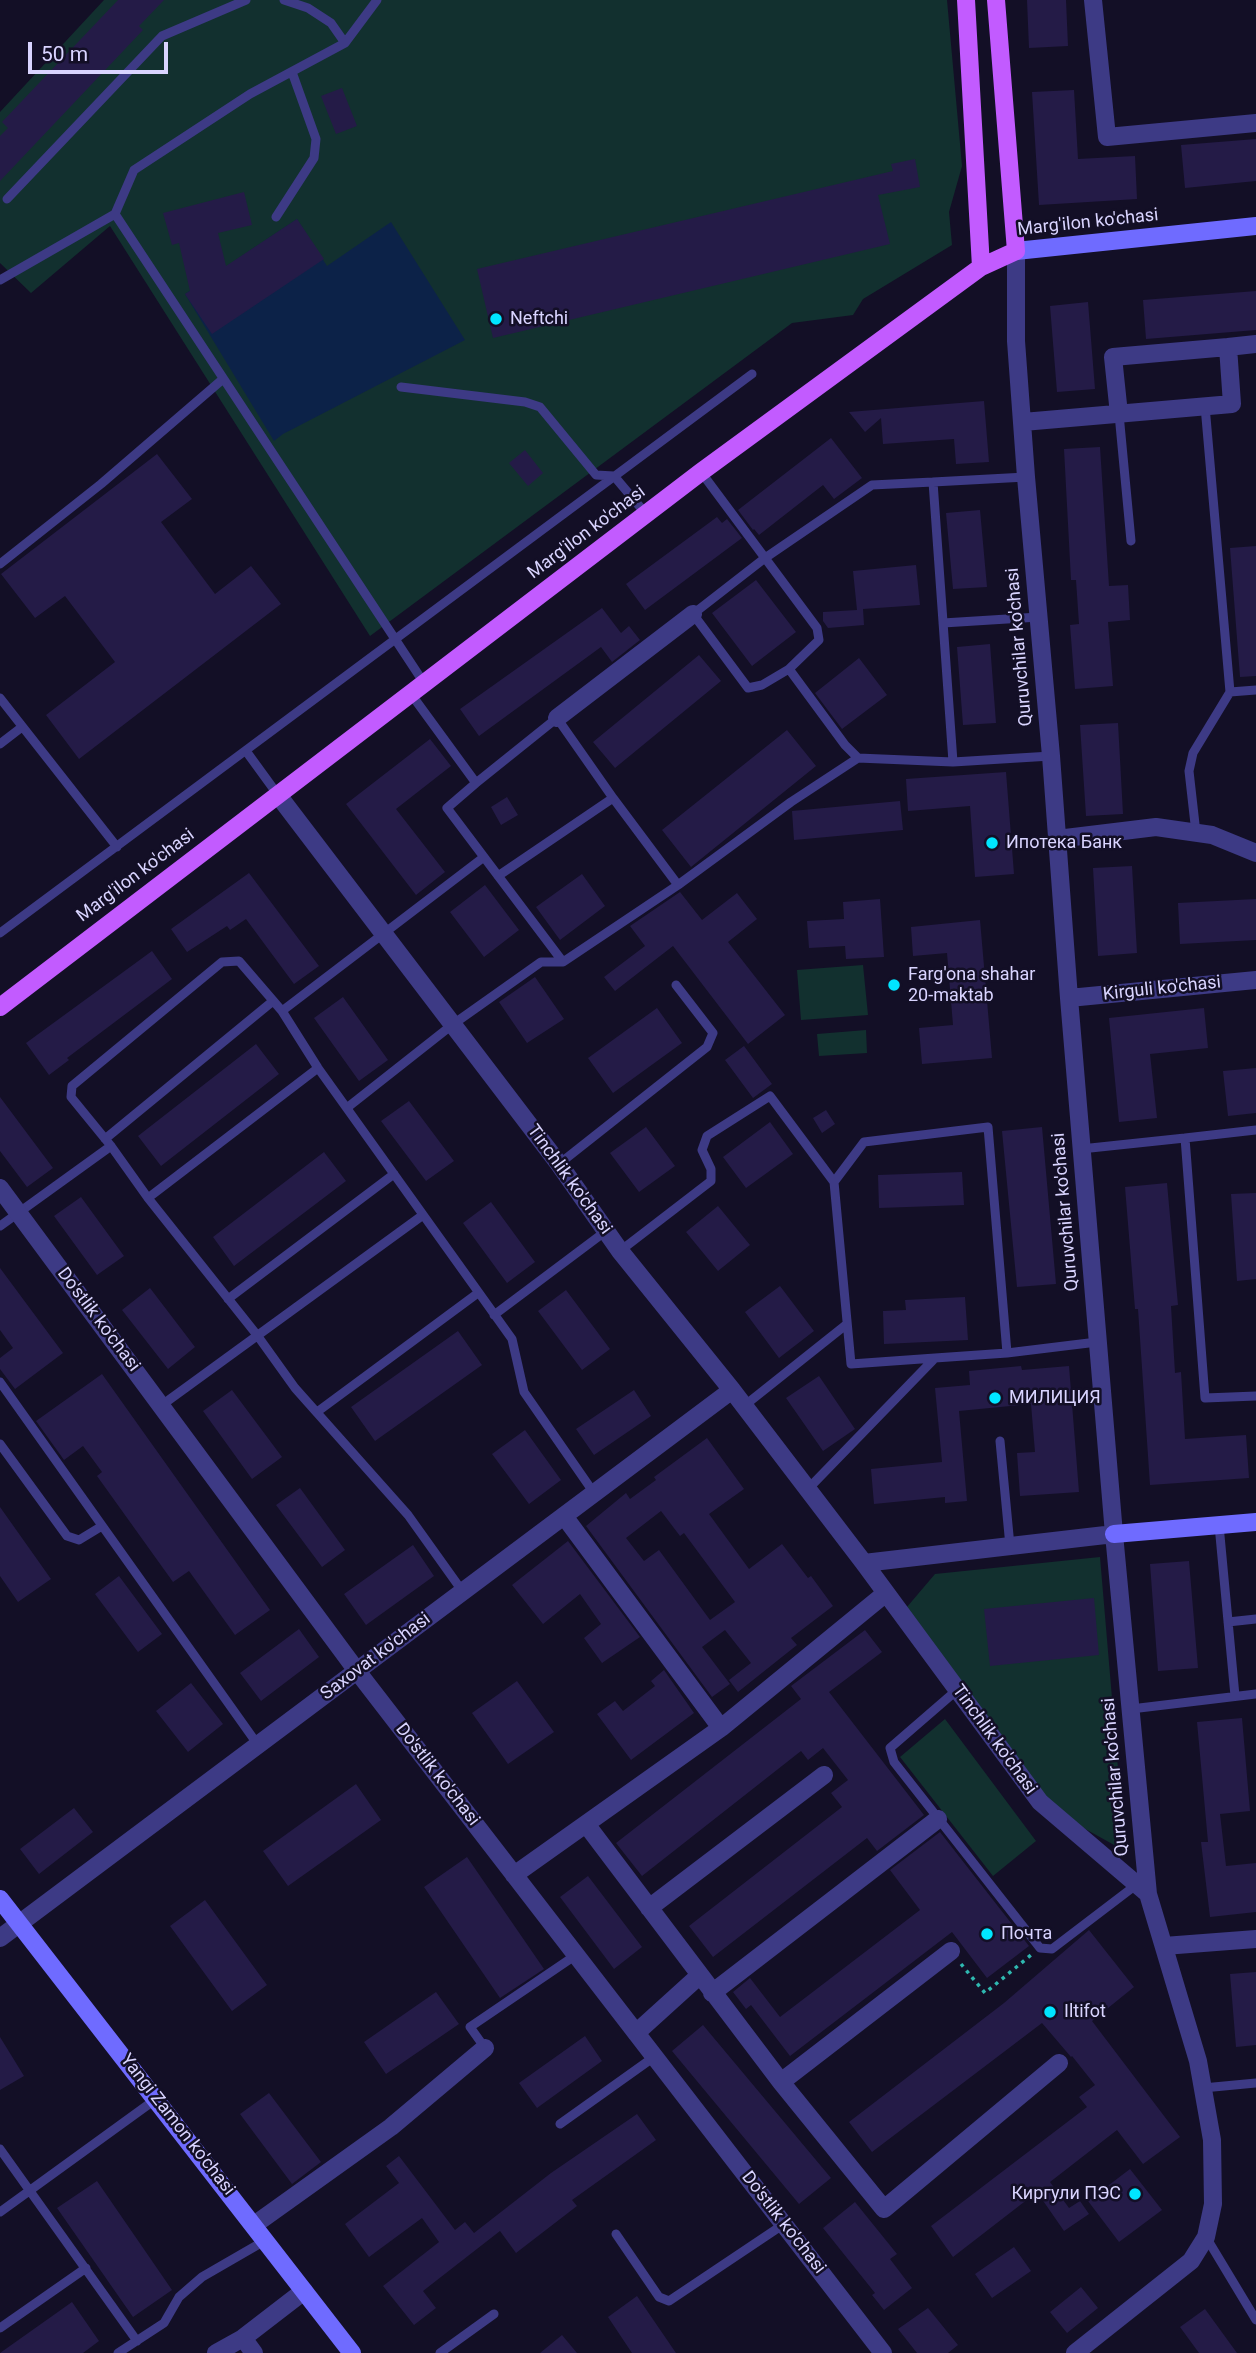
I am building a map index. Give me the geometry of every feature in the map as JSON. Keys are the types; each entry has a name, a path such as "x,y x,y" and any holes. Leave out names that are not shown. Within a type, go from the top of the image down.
{"main road":[{"path":"966,0 981,267"},
{"name":"Quruvchilar ko'chasi","path":"996,0 1016,251"},
{"name":"Marg'ilon ko'chasi","path":"0,1007 701,472 981,267 1016,251"}],"street":[{"path":"1093,0 1107,137 1256,123"},
{"name":"Marg'ilon ko'chasi","path":"1016,251 1256,226"},
{"name":"Quruvchilar ko'chasi","path":"1016,251 1016,341 1026,477 1130,1709 1142,1889 1164,1946 1198,2061 1212,2140 1213,2204 1206,2237 1191,2261 1075,2353"},
{"path":"1119,414 1113,357 1256,344"},
{"path":"1023,422 1232,404 1228,347"},
{"path":"557,718 693,614"},
{"name":"Tinchlik ko'chasi","path":"278,794 559,1164 620,1251 732,1390 864,1563 1040,1802 1142,1889"},
{"path":"1058,839 1156,827 1212,835 1256,853"},
{"name":"Kirguli ko'chasi","path":"1069,998 1256,979"},
{"name":"Do'stlik ko'chasi","path":"0,1188 357,1671 883,2353"},
{"name":"Saxovat ko'chasi","path":"0,1938 732,1390"},
{"path":"564,1516 720,1728"},
{"path":"864,1563 1114,1534 1256,1522"},
{"path":"514,1875 720,1728 886,1593"},
{"path":"649,1908 824,1774"},
{"path":"712,1993 938,1819"},
{"path":"586,1824 780,2081 884,2209 1059,2063"},
{"name":"Yangi Zamon ko'chasi","path":"0,1899 352,2353"},
{"path":"1164,1946 1256,1939"},
{"path":"780,2081 951,1951"},
{"path":"636,2033 700,1975"},
{"path":"254,2225 391,2127 485,2048"},
{"path":"216,2353 243,2338 304,2291"},
{"path":"243,2338 254,2353"}],"lane":[{"path":"7,199 162,36 246,0"},
{"path":"284,0 308,8 331,23 345,43"},
{"path":"0,280 115,214 134,170 250,94 345,43 377,0"},
{"path":"276,217 314,158 316,139 292,72"},
{"path":"115,214 395,640 418,688 476,783"},
{"path":"0,933 752,374"},
{"path":"0,564 102,484 223,379"},
{"path":"401,387 525,402 540,407 596,475 614,476 646,514"},
{"path":"1196,833 1189,771 1193,753 1230,692 1205,406"},
{"path":"1119,414 1130,541"},
{"path":"701,472 765,558 817,628 819,640 789,669 762,685 748,688 693,614 765,558 872,485 1026,477"},
{"path":"933,482 953,762"},
{"path":"943,622 1039,617"},
{"path":"789,669 845,745 858,758"},
{"path":"1230,692 1256,690"},
{"path":"0,698 117,847"},
{"path":"563,962 447,808 557,718 678,885"},
{"path":"0,744 22,727"},
{"path":"246,751 278,794"},
{"path":"348,1107 452,1025 541,962 563,962 858,758 953,762 1051,756"},
{"path":"498,876 613,798"},
{"path":"282,1011 484,857"},
{"path":"463,1591 408,1515 295,1388 257,1335 71,1097 72,1086 222,962 239,961 282,1011 317,1068 348,1107 512,1339 524,1392 594,1493"},
{"path":"559,1164 707,1047 713,1033 676,985"},
{"path":"0,1226 108,1142 274,1001"},
{"path":"148,1198 317,1068"},
{"path":"620,1251 711,1181 711,1169 702,1150 707,1136 770,1096 834,1182 850,1364 1007,1353 1097,1342"},
{"path":"834,1182 864,1142 988,1127 1007,1353"},
{"path":"1082,1149 1256,1130"},
{"path":"1185,1138 1205,1398 1256,1396"},
{"path":"228,1298 394,1174"},
{"path":"162,1405 423,1215"},
{"path":"494,1315 606,1231"},
{"path":"317,1412 478,1293"},
{"path":"744,1406 847,1324"},
{"path":"808,1489 935,1359"},
{"path":"0,1382 258,1745"},
{"path":"1000,1441 1010,1546"},
{"path":"0,1444 67,1536 79,1540 102,1527"},
{"path":"1219,1525 1236,1696"},
{"path":"1228,1622 1256,1619"},
{"path":"957,1690 890,1748 894,1762 1040,1948 1052,1949 1142,1889"},
{"path":"1130,1709 1256,1694"},
{"path":"485,2048 470,2027 576,1955"},
{"path":"560,2124 654,2057"},
{"path":"1203,2088 1256,2083"},
{"path":"0,2212 156,2099"},
{"path":"0,2149 137,2341"},
{"path":"616,2235 659,2297 668,2301 784,2224"},
{"path":"1206,2237 1256,2320"},
{"path":"118,2353 164,2323 179,2297 202,2277 266,2240"},
{"path":"0,2328 86,2268"},
{"path":"440,2353 494,2314"}],"path":[{"path":"951,1951 985,1993 1040,1948"}],"green space":[{"name":"Neftchi","path":"104,0 947,0 962,166 949,212 952,245 863,299 853,315 792,323 370,636 110,226 31,293 0,263 0,112"},
{"path":"863,965 868,1015 801,1020 797,970"},
{"path":"866,1030 867,1053 819,1056 817,1034"},
{"path":"1100,1557 1125,1851 1042,1805 901,1614 935,1574"},
{"path":"945,1719 1036,1841 993,1876 900,1757"}],"water":[{"path":"297,219 327,266 391,222 465,340 274,441 185,294"}],"building":[{"path":"118,0 164,0 139,26 143,30 0,181 0,136 8,128 2,122"},
{"path":"1027,0 1066,0 1068,46 1029,48"},
{"path":"342,88 357,126 336,134 321,96"},
{"path":"1074,90 1078,159 1135,156 1137,199 1039,205 1032,92"},
{"path":"1256,139 1256,181 1185,188 1181,145"},
{"path":"915,159 920,187 878,195 890,244 493,338 477,269 893,171 891,164"},
{"path":"244,192 252,225 218,233 226,266 297,219 324,259 212,334 185,294 190,291 179,243 172,245 163,213"},
{"path":"1256,291 1256,330 1146,339 1143,300"},
{"path":"1088,302 1095,389 1057,392 1050,306"},
{"path":"984,401 989,462 956,464 954,439 883,444 881,418 865,432 849,412"},
{"path":"831,438 862,478 834,499 823,485 759,535 738,510"},
{"path":"1100,447 1109,586 1128,585 1130,620 1108,622 1113,686 1075,689 1070,625 1079,624 1076,580 1071,580 1064,449"},
{"path":"525,450 543,473 528,486 509,463"},
{"path":"157,454 192,499 161,522 215,594 251,566 281,604 79,759 46,715 115,662 65,596 35,618 1,574"},
{"path":"980,510 987,587 953,589 946,513"},
{"path":"717,517 722,523 727,519 742,538 645,610 626,584"},
{"path":"1256,546 1256,676 1240,677 1230,548"},
{"path":"916,565 920,605 863,609 864,625 828,628 823,621 823,612 857,610 853,571"},
{"path":"756,580 796,632 752,666 712,613"},
{"path":"602,608 621,633 629,626 640,640 612,662 601,647 479,736 460,709"},
{"path":"990,644 996,723 963,725 957,647"},
{"path":"699,655 721,681 615,768 593,742"},
{"path":"859,658 887,695 842,729 815,693"},
{"path":"1118,723 1123,814 1086,816 1080,725"},
{"path":"787,730 816,766 691,867 662,830"},
{"path":"430,739 451,766 396,809 445,872 416,895 346,804"},
{"name":"Ипотека Банк","path":"1006,772 1014,874 975,877 970,806 908,811 906,779"},
{"path":"507,797 518,815 501,825 491,807"},
{"path":"900,801 903,830 794,840 792,811"},
{"path":"1132,866 1137,953 1098,956 1093,868"},
{"path":"249,873 319,966 294,984 246,919 230,930 227,926 187,952 171,929"},
{"path":"582,874 605,906 560,940 536,907"},
{"path":"485,885 519,930 484,957 450,912"},
{"path":"680,892 702,920 737,893 757,919 728,942 785,1015 748,1044 673,946 615,991 604,977 645,946 630,926"},
{"path":"880,899 884,957 846,959 845,946 809,948 807,921 844,919 843,902"},
{"path":"1256,899 1256,940 1180,944 1178,903"},
{"path":"980,920 992,1058 922,1064 919,1028 953,1025 947,953 913,956 911,927"},
{"path":"152,951 172,979 67,1058 69,1060 49,1075 26,1043"},
{"path":"535,977 564,1019 527,1043 499,1002"},
{"path":"343,997 388,1060 359,1081 314,1018"},
{"path":"657,1008 682,1043 613,1093 588,1058"},
{"path":"1204,1008 1208,1048 1150,1054 1157,1118 1119,1122 1109,1018"},
{"path":"256,1044 279,1074 161,1166 138,1136"},
{"path":"744,1046 772,1084 753,1098 725,1060"},
{"path":"1256,1068 1256,1113 1228,1116 1223,1071"},
{"path":"0,1097 53,1168 27,1187 0,1151"},
{"path":"409,1101 454,1161 426,1181 381,1121"},
{"path":"826,1110 835,1124 822,1133 813,1118"},
{"path":"770,1122 793,1154 746,1188 723,1157"},
{"path":"646,1127 675,1166 639,1192 610,1153"},
{"path":"1042,1127 1056,1284 1017,1287 1002,1131"},
{"path":"324,1152 346,1181 234,1266 213,1237"},
{"path":"962,1172 964,1205 879,1208 878,1175"},
{"path":"1167,1183 1178,1305 1171,1306 1175,1373 1181,1372 1185,1439 1246,1435 1249,1478 1150,1485 1138,1309 1135,1309 1125,1187"},
{"path":"1256,1193 1256,1279 1237,1281 1231,1194"},
{"path":"81,1197 124,1256 97,1275 54,1216"},
{"path":"491,1202 535,1262 507,1283 463,1223"},
{"path":"718,1206 750,1245 718,1271 686,1232"},
{"path":"0,1268 63,1353 15,1389 0,1369 0,1358 13,1348 0,1330"},
{"path":"780,1286 814,1331 779,1358 745,1312"},
{"path":"150,1288 195,1347 168,1369 122,1310"},
{"path":"566,1290 610,1349 582,1370 538,1311"},
{"path":"965,1297 968,1340 884,1344 883,1311 906,1310 905,1300"},
{"path":"458,1331 482,1365 375,1441 351,1407"},
{"path":"1021,1366 1022,1370 1069,1366 1079,1492 1020,1496 1017,1453 1035,1452 1031,1404 959,1411 967,1501 945,1503 945,1497 874,1504 871,1469 942,1462 935,1388 970,1385 969,1371"},
{"path":"102,1374 270,1610 235,1635 189,1571 173,1582 97,1476 102,1472 83,1446 64,1460 36,1421"},
{"path":"819,1376 855,1429 823,1451 786,1398"},
{"path":"232,1390 282,1457 252,1479 203,1411"},
{"path":"634,1390 651,1416 594,1455 576,1429"},
{"path":"525,1430 561,1480 529,1504 492,1454"},
{"path":"707,1438 744,1489 709,1514 749,1569 782,1544 833,1606 791,1638 797,1645 738,1692 729,1680 751,1663 725,1630 702,1647 730,1684 712,1697 586,1526 626,1493 630,1499 656,1480 654,1477","holes":["661,1511 680,1536 684,1533 735,1602 710,1620 659,1550 644,1561 626,1538"]},
{"path":"300,1488 345,1550 322,1567 276,1505"},
{"path":"0,1507 51,1579 18,1602 0,1576"},
{"path":"568,1541 640,1637 602,1663 584,1638 601,1624 580,1594 543,1624 512,1585"},
{"path":"413,1545 434,1576 366,1625 344,1594"},
{"path":"1189,1561 1198,1668 1158,1671 1150,1564"},
{"path":"119,1576 162,1634 138,1652 95,1594"},
{"path":"1094,1598 1099,1655 990,1666 984,1609"},
{"path":"299,1629 319,1657 261,1701 240,1673"},
{"path":"865,1630 882,1652 829,1692 924,1815 877,1851 867,1838 713,1957 689,1926 842,1807 831,1793 848,1780 823,1748 808,1760 801,1751 642,1876 616,1843 801,1699 791,1686"},
{"path":"664,1670 694,1713 631,1760 597,1714 615,1701 623,1711 655,1686 651,1681"},
{"path":"517,1681 554,1732 508,1764 472,1713"},
{"path":"191,1683 223,1724 188,1752 156,1711"},
{"path":"1242,1718 1250,1811 1220,1814 1226,1866 1256,1863 1256,1912 1210,1917 1201,1842 1208,1842 1197,1722"},
{"path":"356,1784 381,1820 288,1886 263,1851"},
{"path":"74,1808 93,1832 39,1874 20,1849"},
{"path":"940,1832 1029,1946 987,1978 952,1932 790,2056 751,2005 746,2009 733,1992 750,1978 780,2017 920,1910 890,1870"},
{"path":"467,1857 544,1969 500,1998 424,1887"},
{"path":"588,1876 642,1947 614,1969 560,1897"},
{"path":"205,1900 267,1985 232,2011 170,1926"},
{"path":"1089,1930 1134,1987 1092,2021 1180,2137 1143,2164 1117,2130 1050,2182 1069,2208 1080,2201 1089,2214 1064,2231 1037,2192 953,2257 931,2226 1087,2107 1079,2097 1095,2085 1042,2023 872,2152 849,2122 1004,2003"},
{"path":"1256,1972 1256,2045 1236,2047 1230,1974"},
{"path":"436,1992 459,2024 386,2074 364,2042"},
{"path":"703,2025 831,2178 799,2204 672,2051"},
{"path":"585,2036 602,2061 537,2108 519,2083"},
{"path":"0,2037 24,2076 0,2090"},
{"path":"269,2093 321,2162 292,2184 240,2114"},
{"path":"637,2114 656,2140 572,2200 577,2206 516,2253 500,2231 423,2291 436,2308 414,2325 383,2286 439,2242 422,2218 369,2257 345,2224 399,2183 386,2166 399,2156 455,2230 465,2222 474,2233 551,2173"},
{"path":"1130,2169 1162,2210 1119,2242 1088,2201"},
{"path":"97,2181 172,2290 133,2317 57,2208"},
{"path":"855,2202 897,2254 890,2259 912,2288 884,2310 872,2295 875,2293 823,2228"},
{"path":"1014,2247 1031,2271 992,2298 975,2274"},
{"path":"1081,2287 1098,2308 1067,2333 1050,2312"},
{"path":"637,2296 676,2353 632,2353 608,2317"},
{"path":"72,2302 99,2341 83,2353 0,2353"},
{"path":"928,2308 958,2345 948,2353 917,2353 898,2329"},
{"path":"1205,2309 1237,2353 1199,2353 1180,2327"},
{"path":"562,2335 577,2353 540,2353"}],"place":[{"name":"Neftchi","path":"496,319"},
{"name":"Ипотека Банк","path":"992,843"},
{"name":"Farg'ona shahar 20-maktab","path":"894,985"},
{"name":"МИЛИЦИЯ","path":"995,1398"},
{"name":"Почта","path":"987,1934"},
{"name":"Iltifot","path":"1050,2012"},
{"name":"Киргули ПЭС","path":"1135,2194"}]}
